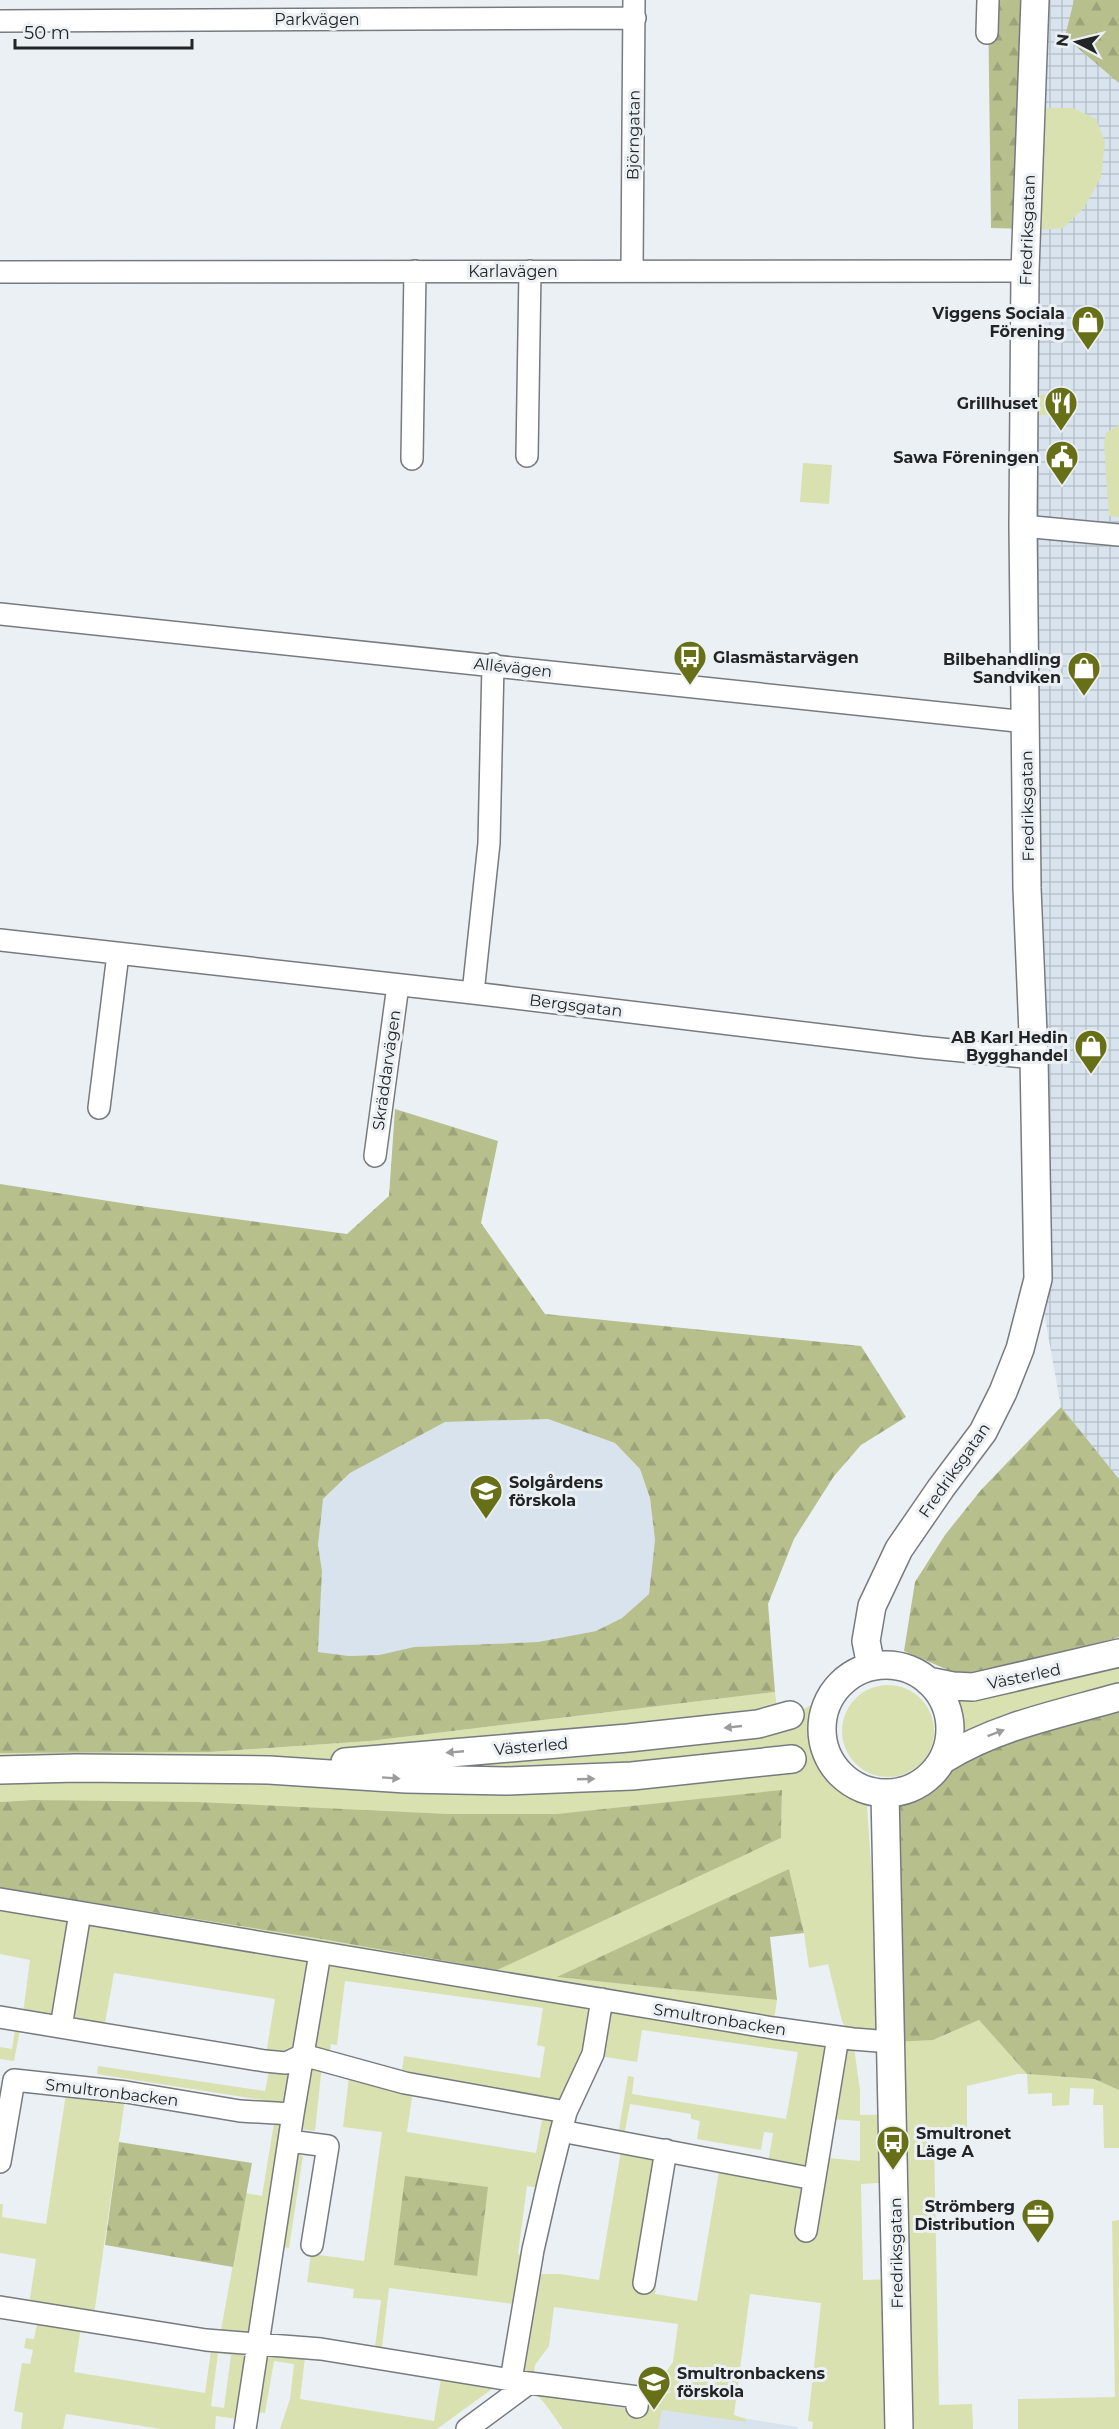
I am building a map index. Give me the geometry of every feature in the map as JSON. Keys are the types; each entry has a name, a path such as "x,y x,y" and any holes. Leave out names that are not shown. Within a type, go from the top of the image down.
{"street":[{"path":"987,33 988,0"},
{"name":"Fredriksgatan","path":"877,1666 866,1641 872,1606 905,1540 983,1432 1003,1392 1020,1349 1038,1279 1034,1058 1027,888 1023,526 1025,271 1035,0"},
{"name":"Parkvägen","path":"0,21 635,9"},
{"name":"Björngatan","path":"632,270 635,9"},
{"path":"412,459 415,271"},
{"path":"526,456 530,271"},
{"name":"Karlavägen","path":"0,272 1025,271"},
{"path":"1023,526 1119,535"},
{"name":"Allévägen","path":"0,614 493,664 1026,722"},
{"path":"473,993 489,843 493,664"},
{"name":"Bergsgatan","path":"0,940 473,993 909,1046 1034,1058"},
{"path":"99,1108 118,954"},
{"name":"Skräddarvägen","path":"375,1156 398,985"},
{"name":"Västerled","path":"928,1681 952,1686 974,1687 1119,1653"},
{"path":"877,1666 900,1666 928,1681 941,1697 949,1716 950,1737 944,1759 933,1774 920,1784 903,1792 876,1792 852,1785 833,1766 822,1738 824,1713 831,1696 844,1681 855,1673 877,1666"},
{"name":"Västerled","path":"269,1770 758,1724 793,1714 831,1696"},
{"path":"944,1759 967,1745 1000,1730 1119,1697"},
{"name":"Västerled","path":"0,1770 77,1768 269,1770 406,1779 506,1781 632,1776 795,1758 833,1766"},
{"name":"Fredriksgatan","path":"876,1792 878,1970 883,2011 891,2042 899,2429"},
{"name":"Smultronbacken","path":"0,1899 838,2037 891,2042"},
{"path":"61,2027 80,1913"},
{"path":"245,2429 320,1953"},
{"path":"467,2429 520,2381 533,2250 564,2122 593,2054 602,1999"},
{"path":"0,2017 265,2061 286,2063 303,2055 666,2150 814,2179"},
{"path":"806,2231 838,2037"},
{"name":"Smultronbacken","path":"0,2162 14,2080 126,2092 240,2110 293,2114"},
{"path":"289,2141 328,2146 312,2245"},
{"path":"644,2283 666,2150"},
{"path":"0,2307 207,2340 321,2349 520,2381 638,2397 637,2407"}],"shaded area":[{"path":"1035,0 1119,0 1119,1479 1061,1407 1038,1279"},
{"name":"Solgårdens förskola","path":"548,1419 615,1443 640,1469 650,1498 655,1540 649,1594 622,1618 596,1631 538,1642 414,1647 379,1655 349,1656 318,1652 322,1571 318,1545 322,1500 350,1473 445,1422"},
{"name":"Smultronbackens förskola","path":"608,2393 655,2399 729,2416 798,2427 798,2429 602,2429"}],"green space":[{"path":"988,0 1035,0 1027,229 991,228"},
{"path":"1074,0 1119,0 1119,83 1065,37"},
{"path":"1041,108 1073,108 1096,119 1105,142 1101,177 1084,208 1063,228 1037,230"},
{"path":"1069,394 1070,415 1031,415 1031,395"},
{"path":"1119,425 1119,517 1109,516 1104,444 1106,433"},
{"path":"803,463 832,465 829,504 800,502"},
{"path":"395,1109 498,1141 481,1223 545,1314 861,1346 906,1417 861,1445 834,1476 794,1539 768,1604 775,1692 370,1741 210,1752 0,1753 0,1184 347,1234 389,1196","holes":["548,1419 615,1443 640,1469 650,1498 655,1540 649,1594 622,1618 596,1631 538,1642 414,1647 379,1655 349,1656 318,1652 322,1571 318,1545 323,1499 350,1473 445,1422"]},
{"path":"1061,1407 1119,1479 1119,1637 1063,1655 973,1676 955,1673 904,1651 915,1582 945,1535 981,1490"},
{"path":"1119,1653 1119,1697 948,1748 949,1722 941,1697"},
{"path":"879,1685 897,1685 914,1692 927,1705 934,1722 934,1740 927,1757 914,1770 897,1777 879,1777 862,1770 849,1757 842,1740 842,1722 849,1705 862,1692"},
{"path":"775,1692 778,1719 831,1696 822,1725 826,1752 832,1764 841,1774 866,1791 878,1970 933,2040 979,2020 1027,2074 967,2086 967,2137 934,2137 939,2405 972,2404 973,2429 812,2429 813,2422 808,2421 821,2303 750,2294 734,2415 746,2419 746,2422 662,2410 658,2429 563,2429 535,2393 511,2380 528,2274 560,2274 599,2280 621,2151 617,2141 628,2076 634,2077 632,2094 786,2119 798,2052 642,2030 637,2062 593,2055 566,2112 401,2076 404,2056 540,2078 545,2047 537,2045 543,2008 345,1981 337,2045 331,2044 330,2053 322,2065 315,2131 291,2128 287,2153 303,2156 289,2248 274,2246 258,2343 305,2357 300,2399 434,2421 441,2379 492,2376 492,2389 437,2429 280,2429 290,2399 294,2364 274,2361 265,2413 248,2411 246,2420 216,2416 215,2429 161,2429 66,2414 63,2429 21,2429 23,2413 14,2411 22,2363 30,2364 33,2350 24,2348 26,2338 34,2339 39,2314 28,2311 36,2259 0,2253 0,2204 3,2204 2,2217 46,2224 66,2094 126,2092 93,2322 82,2321 74,2372 205,2393 211,2351 219,2341 246,2193 262,2196 275,2117 262,2112 263,2100 97,2074 98,2066 265,2091 271,2062 265,2061 275,1999 114,1973 103,2034 22,2021 30,1960 0,1954 0,1888 497,1969 781,1838 782,1791 556,1814 448,1814 32,1800 0,1802 0,1753 210,1752 370,1741","holes":["789,1870 804,1933 809,1968 828,1964 842,2021 852,2039 773,2027 777,2000 559,1977","853,2040 891,2042 903,2114 860,2115 860,2090","630,2104 691,2114 691,2119 700,2121 697,2139 761,2150 764,2132 773,2133 767,2169 719,2171 697,2301 655,2294 656,2285 644,2283 666,2150 623,2142","832,2119 860,2121 860,2161 818,2157","894,2182 896,2279 863,2280 861,2184","554,2307 678,2324 673,2362 661,2379 660,2388 671,2392 655,2399 648,2398 647,2412 607,2406 608,2393 534,2374 535,2365 549,2346","218,2353 231,2355 224,2408 211,2406"]},
{"path":"1119,1697 1119,2090 1094,2079 1027,2074 979,2020 933,2040 891,2042 885,1794 919,1784 944,1759"},
{"path":"782,1790 781,1838 497,1970 322,1939 0,1888 0,1802 32,1800 196,1802 448,1814 556,1814"},
{"path":"789,1869 804,1933 770,1937 777,2000 557,1977"},
{"path":"15,2030 20,2030 14,2061 0,2059 0,2047 12,2049"},
{"path":"350,2068 414,2084 407,2132 536,2153 543,2114 564,2119 547,2189 527,2186 518,2254 523,2255 514,2304 389,2288 382,2347 375,2347 381,2300 353,2298 354,2289 307,2282 311,2254 364,2261 382,2132 343,2127"},
{"path":"1027,2074 1094,2079 1119,2090 1119,2148 1104,2148 1103,2105 1093,2105 1094,2089 1070,2088 1069,2105 1052,2106 1052,2093 1028,2094"},
{"path":"119,2142 252,2163 233,2267 105,2245"},
{"path":"405,2176 488,2187 477,2276 394,2265"},
{"path":"1119,2220 1119,2429 1018,2429 1018,2399 1115,2397 1112,2221"}],"place":[{"name":"Viggens Sociala Förening","path":"1088,351"},
{"name":"Grillhuset","path":"1061,432"},
{"name":"Sawa Föreningen","path":"1062,486"},
{"name":"Glasmästarvägen","path":"690,686"},
{"name":"Bilbehandling Sandviken","path":"1084,697"},
{"name":"AB Karl Hedin Bygghandel","path":"1091,1075"},
{"name":"Solgårdens förskola","path":"486,1520"},
{"name":"Smultronet Läge A","path":"893,2171"},
{"name":"Strömberg Distribution","path":"1038,2244"},
{"name":"Smultronbackens förskola","path":"654,2411"}]}
